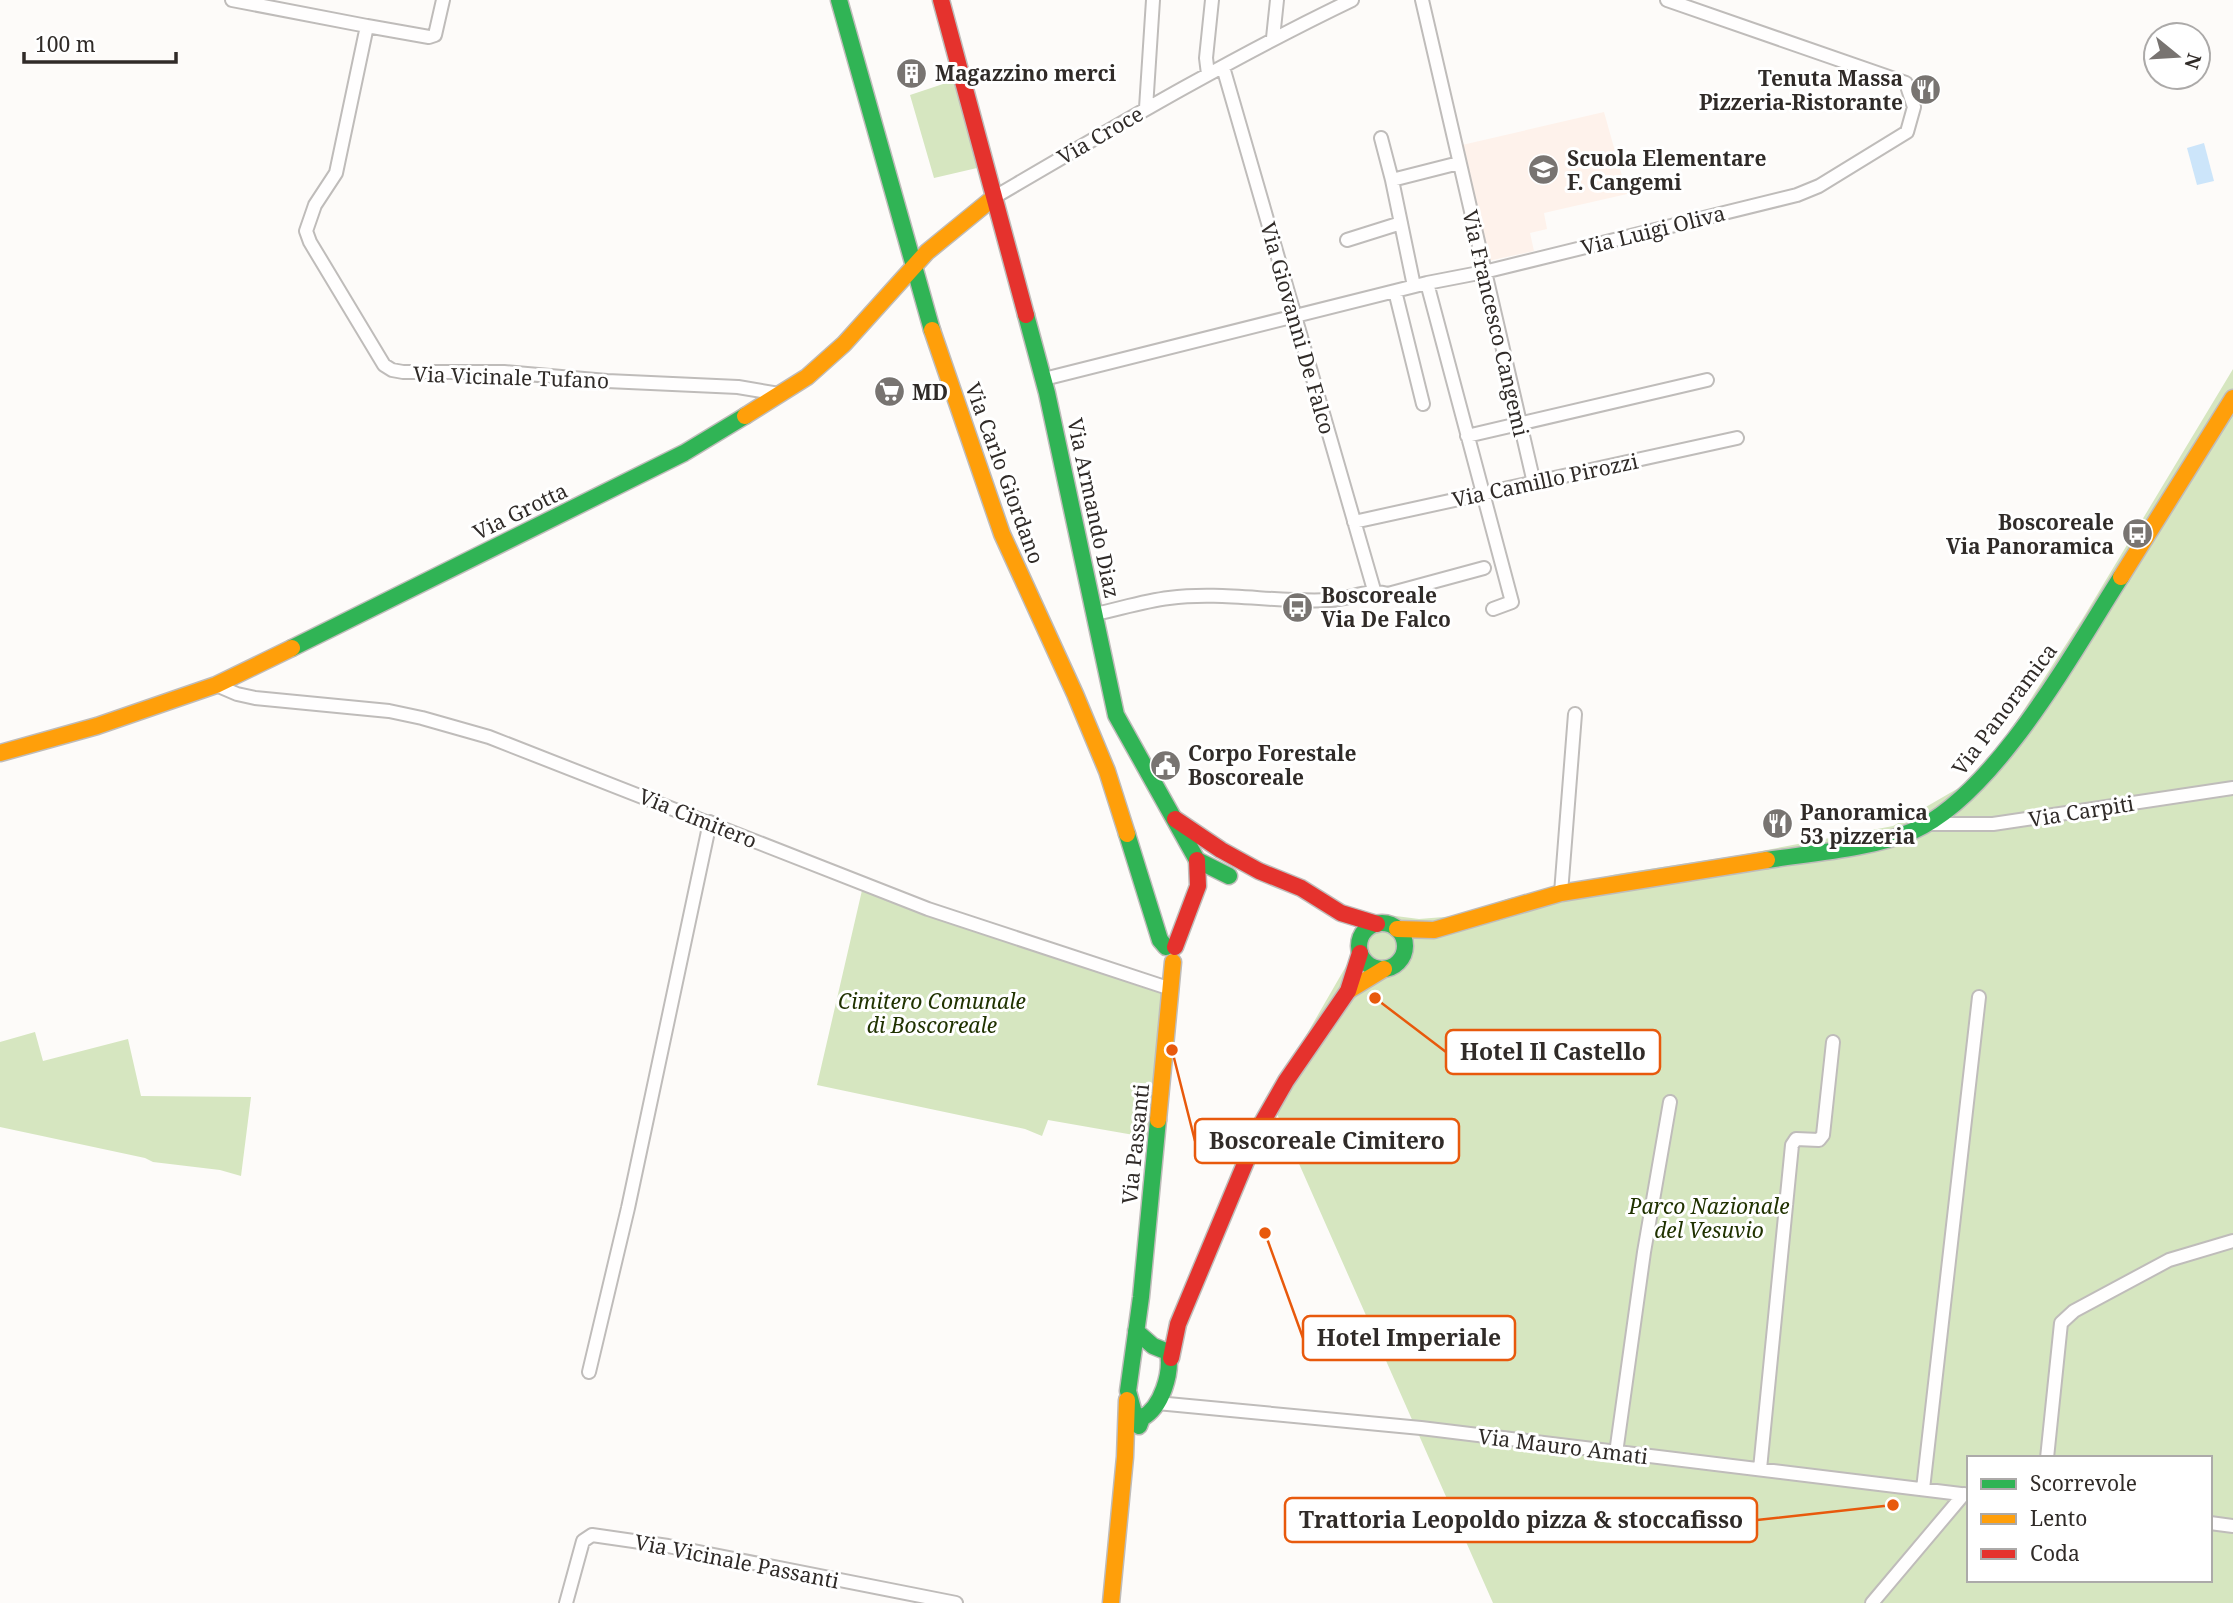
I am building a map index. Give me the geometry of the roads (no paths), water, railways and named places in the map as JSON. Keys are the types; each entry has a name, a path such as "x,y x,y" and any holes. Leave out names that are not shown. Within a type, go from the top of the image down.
{"street":[{"path":"232,0 429,37 435,35 443,0"},
{"name":"Via Carlo Giordano","path":"839,0 944,368 1002,534 1107,771 1160,940 1171,952"},
{"name":"Via Armando Diaz","path":"940,0 1044,379 1116,715 1197,860"},
{"path":"1146,108 1153,0"},
{"path":"1208,74 1206,58 1212,0"},
{"path":"1273,38 1277,0"},
{"name":"Via Croce","path":"993,198 1146,108 1273,38 1352,0"},
{"name":"Via Francesco Cangemi","path":"1422,0 1534,482"},
{"name":"Via Luigi Oliva","path":"1044,379 1395,291 1484,272 1797,195 1819,186 1907,132 1914,107 1906,83 1667,0"},
{"name":"Via Vicinale Tufano","path":"367,26 336,173 315,205 306,231 384,365 391,370 403,372 505,372 607,381 738,387 779,394"},
{"name":"Via Giovanni De Falco","path":"1223,67 1374,590"},
{"path":"1381,138 1401,223 1467,436 1512,602 1493,608"},
{"path":"1392,180 1459,163"},
{"name":"Via Grotta","path":"0,753 97,726 216,685 672,459 807,377 844,344 927,252 993,198"},
{"path":"1347,240 1401,223"},
{"path":"1395,291 1423,404"},
{"path":"1467,436 1707,380"},
{"name":"Via Panoramica","path":"1341,913 1377,924 1391,925 1397,929 1434,930 1561,893 1849,847 1894,837 1928,824 1966,794 1994,764 2044,696 2137,554 2233,398"},
{"name":"Via Camillo Pirozzi","path":"1354,522 1737,438"},
{"path":"1095,614 1169,598 1330,600 1354,597 1374,590 1388,594 1483,568"},
{"name":"Via Cimitero","path":"216,685 255,698 389,711 489,737 928,909 1171,989"},
{"path":"1561,893 1575,714"},
{"name":"Via Carpiti","path":"1928,824 1993,824 2233,788"},
{"name":"Via Armando Diaz","path":"1173,817 1221,850 1259,871 1301,888 1341,913"},
{"path":"589,1371 625,1221 710,822"},
{"path":"1197,860 1221,850"},
{"path":"1197,860 1229,876"},
{"name":"Via Passanti","path":"1111,1603 1125,1457 1128,1391 1171,989 1171,952 1198,887 1197,860"},
{"path":"1198,887 1229,876 1259,871"},
{"path":"1341,913 1369,965 1384,969"},
{"name":"Via Panoramica","path":"1161,1350 1178,1324 1262,1123 1286,1081 1348,991 1364,932 1377,924"},
{"path":"1397,929 1404,942 1402,957"},
{"name":"Via Panoramica","path":"1348,991 1397,963 1417,942 1434,930"},
{"path":"1923,1489 1979,996"},
{"path":"1760,1469 1792,1145 1796,1139 1819,1140 1823,1135 1833,1042"},
{"path":"1616,1453 1644,1252 1670,1102"},
{"path":"2047,1456 2061,1323 2074,1311 2169,1260 2233,1241"},
{"path":"1136,1331 1161,1350"},
{"path":"1130,1372 1141,1352 1161,1350"},
{"name":"Via Passanti","path":"1125,1457 1142,1418 1148,1417 1157,1403 1171,1367 1161,1350"},
{"path":"1128,1391 1134,1413 1142,1418"},
{"name":"Via Mauro Amati","path":"1157,1403 1421,1428 1966,1495"},
{"path":"1872,1603 1966,1495"},
{"path":"2212,1523 2233,1526"},
{"name":"Via Vicinale Passanti","path":"566,1603 583,1541 592,1535 668,1546 956,1603"}],"water":[{"path":"2204,143 2214,181 2197,185 2187,148"}],"place":[{"name":"Magazzino merci","path":"912,73"},
{"name":"Tenuta Massa Pizzeria-Ristorante","path":"1926,90"},
{"name":"Scuola Elementare F. Cangemi","path":"1544,170"},
{"name":"MD","path":"889,392"},
{"name":"Boscoreale Via Panoramica","path":"2137,534"},
{"name":"Boscoreale Via De Falco","path":"1298,607"},
{"name":"Corpo Forestale Boscoreale","path":"1165,765"},
{"name":"Panoramica 53 pizzeria","path":"1777,824"},
{"name":"Hotel Il Castello","path":"1375,998"},
{"name":"Boscoreale Cimitero","path":"1172,1050"},
{"name":"Hotel Imperiale","path":"1265,1233"},
{"name":"Trattoria Leopoldo pizza & stoccafisso","path":"1893,1505"}],"park label":[{"name":"Cimitero Comunale di Boscoreale","path":"932,1013"},
{"name":"Parco Nazionale del Vesuvio","path":"1709,1218"}]}
